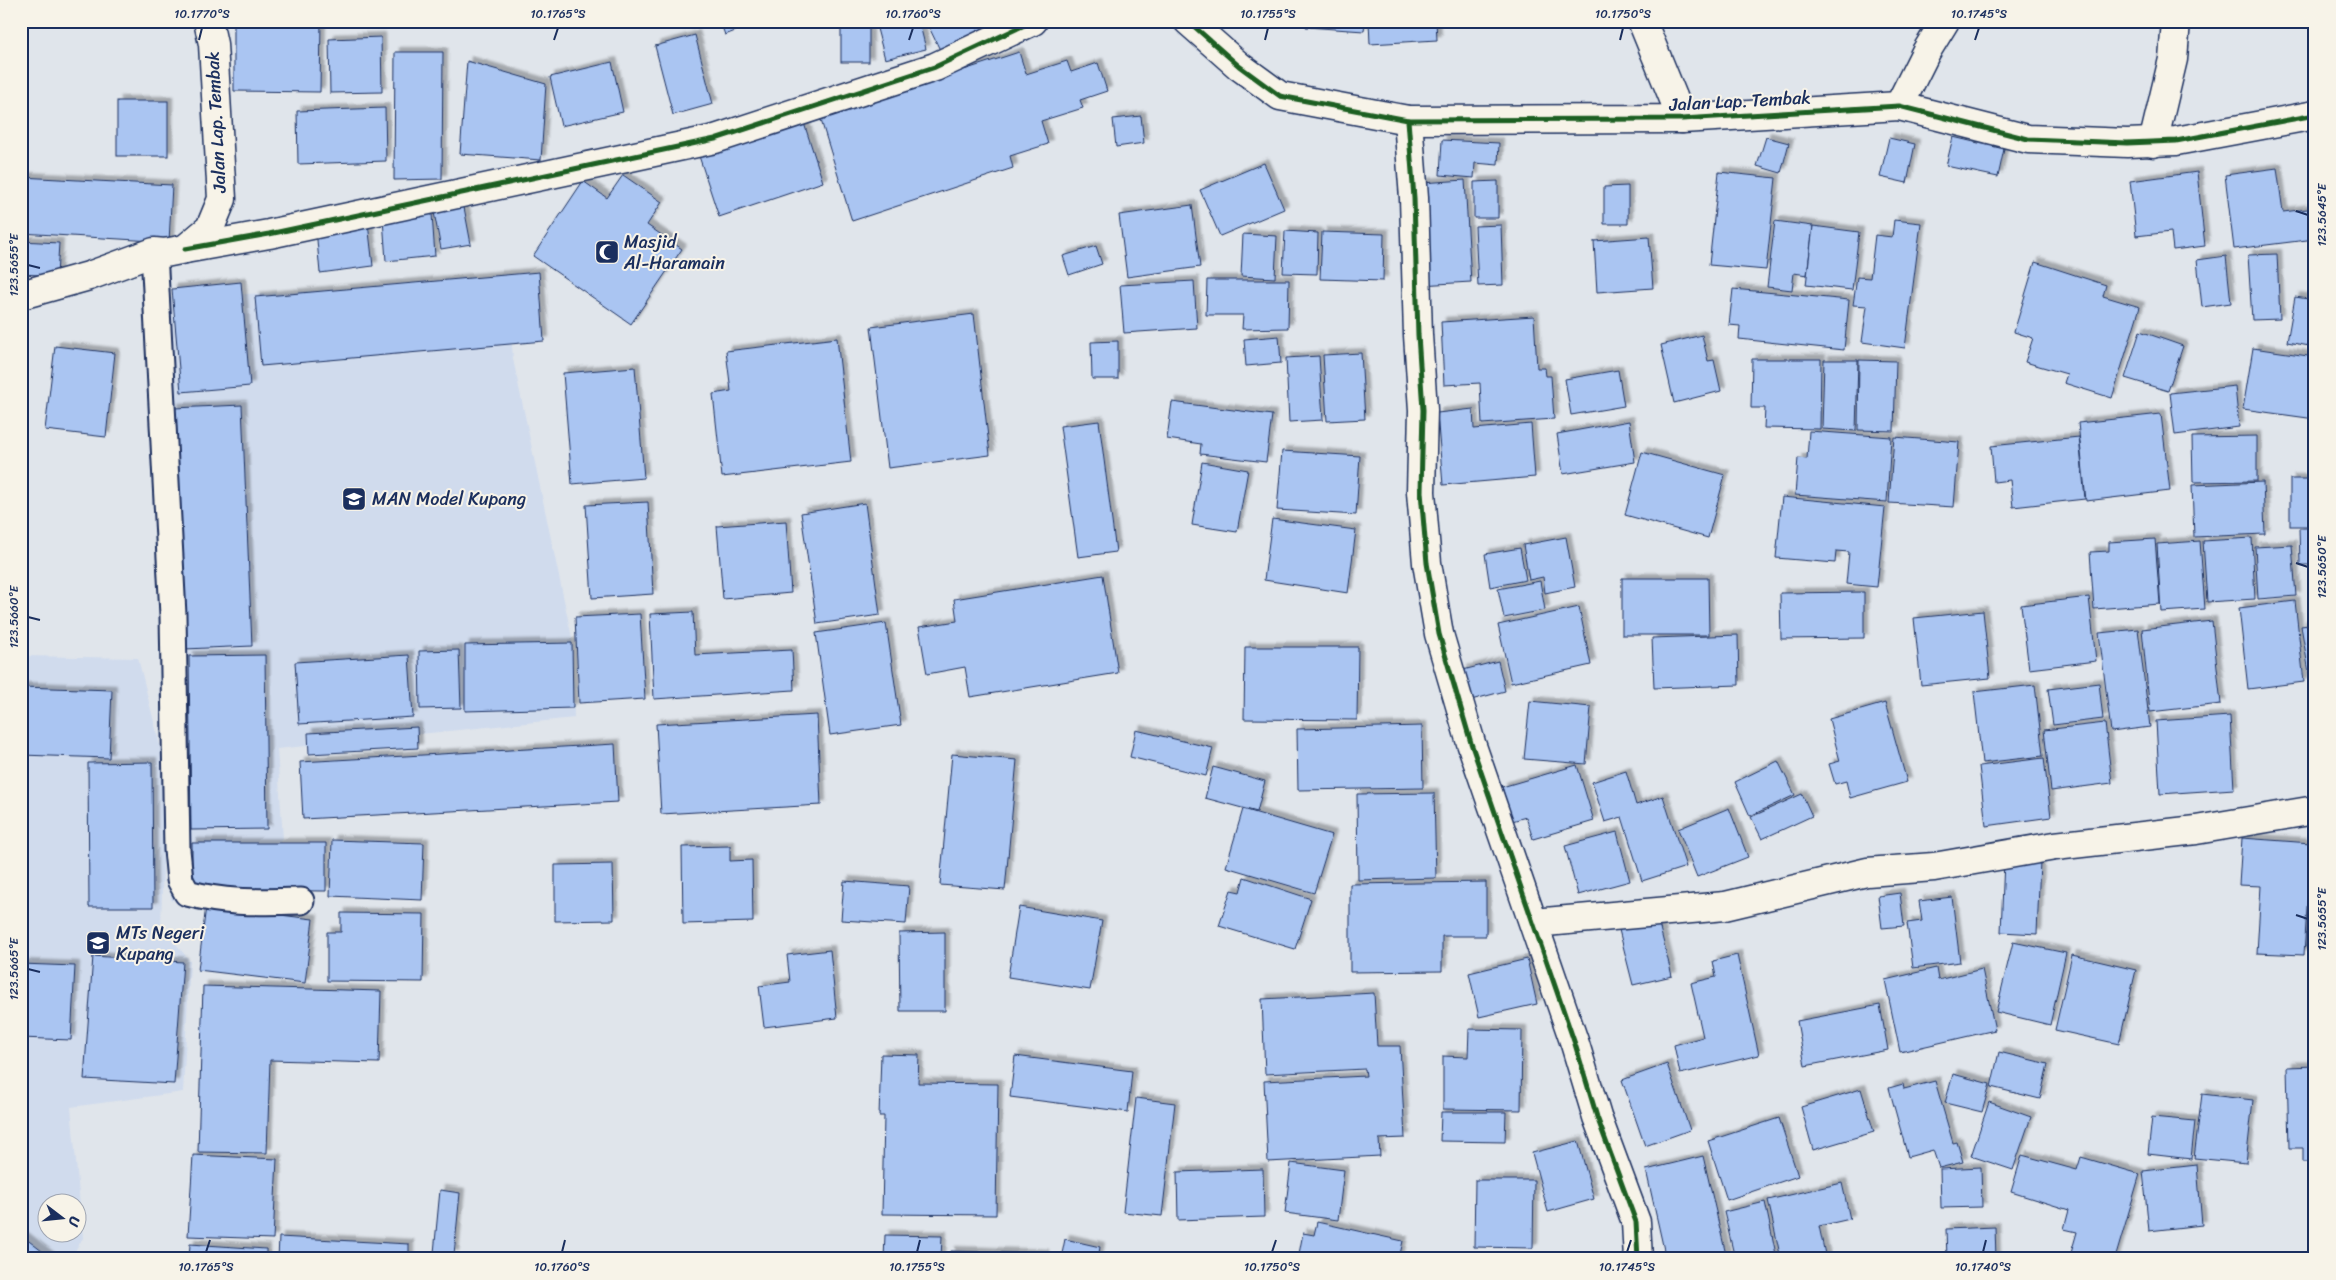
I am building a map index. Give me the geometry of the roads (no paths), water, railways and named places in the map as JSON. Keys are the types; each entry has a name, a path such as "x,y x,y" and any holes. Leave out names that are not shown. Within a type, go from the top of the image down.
{"street":[{"name":"Jalan Lap. Tembak","path":"185,249 210,228 222,198 213,44 208,21"},
{"path":"21,295 88,276 154,252 165,253 269,234 715,139 935,67 1032,21"},
{"name":"Jalan Lap. Tembak","path":"1188,21 1239,66 1280,96 1408,120 1682,119 1899,106 2028,138 2152,143 2176,142 2315,116"},
{"path":"1642,21 1682,119"},
{"path":"1899,106 1926,52 1945,21"},
{"path":"2152,143 2173,59 2176,21"},
{"path":"1408,120 1414,198 1418,335 1423,410 1421,492 1427,563 1439,634 1471,743 1534,922 1575,1044 1597,1117 1636,1222 1638,1259"},
{"path":"1534,922 1725,906 1867,872 1934,867 2055,846 2196,830 2315,810"}],"lane":[{"path":"154,252 173,615 180,880 187,893 209,899 235,903 301,901"}],"place":[{"name":"Masjid Al-Haramain","path":"607,252"},
{"name":"MAN Model Kupang","path":"354,499"},
{"name":"MTs Negeri Kupang","path":"98,943"}]}
